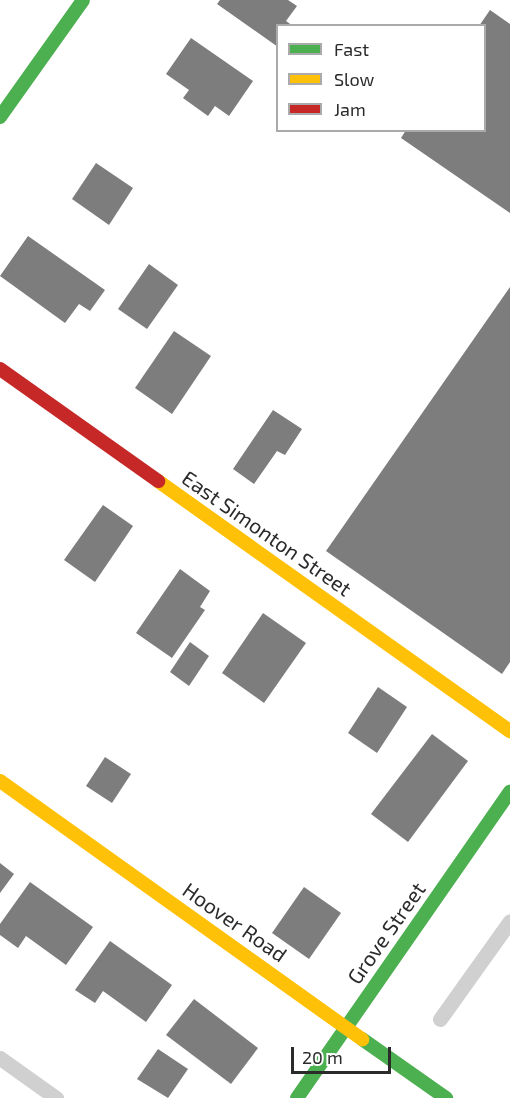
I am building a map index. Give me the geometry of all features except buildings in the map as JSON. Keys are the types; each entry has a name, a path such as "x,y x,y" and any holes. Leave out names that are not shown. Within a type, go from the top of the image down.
{"street":[{"path":"0,117 83,0"},
{"name":"East Simonton Street","path":"0,369 510,731"},
{"name":"Hoover Road","path":"0,781 446,1098"},
{"name":"Grove Street","path":"297,1098 510,792"}],"lane":[{"path":"440,1019 510,921"},
{"path":"0,1058 56,1098"}],"traffic: fast":[{"path":"0,117 83,0"},
{"path":"297,1098 510,792"},
{"path":"362,1039 446,1098"}],"traffic: slow":[{"path":"158,481 510,731"},
{"path":"0,781 362,1039"}],"traffic: jam":[{"path":"0,369 158,481"}]}
